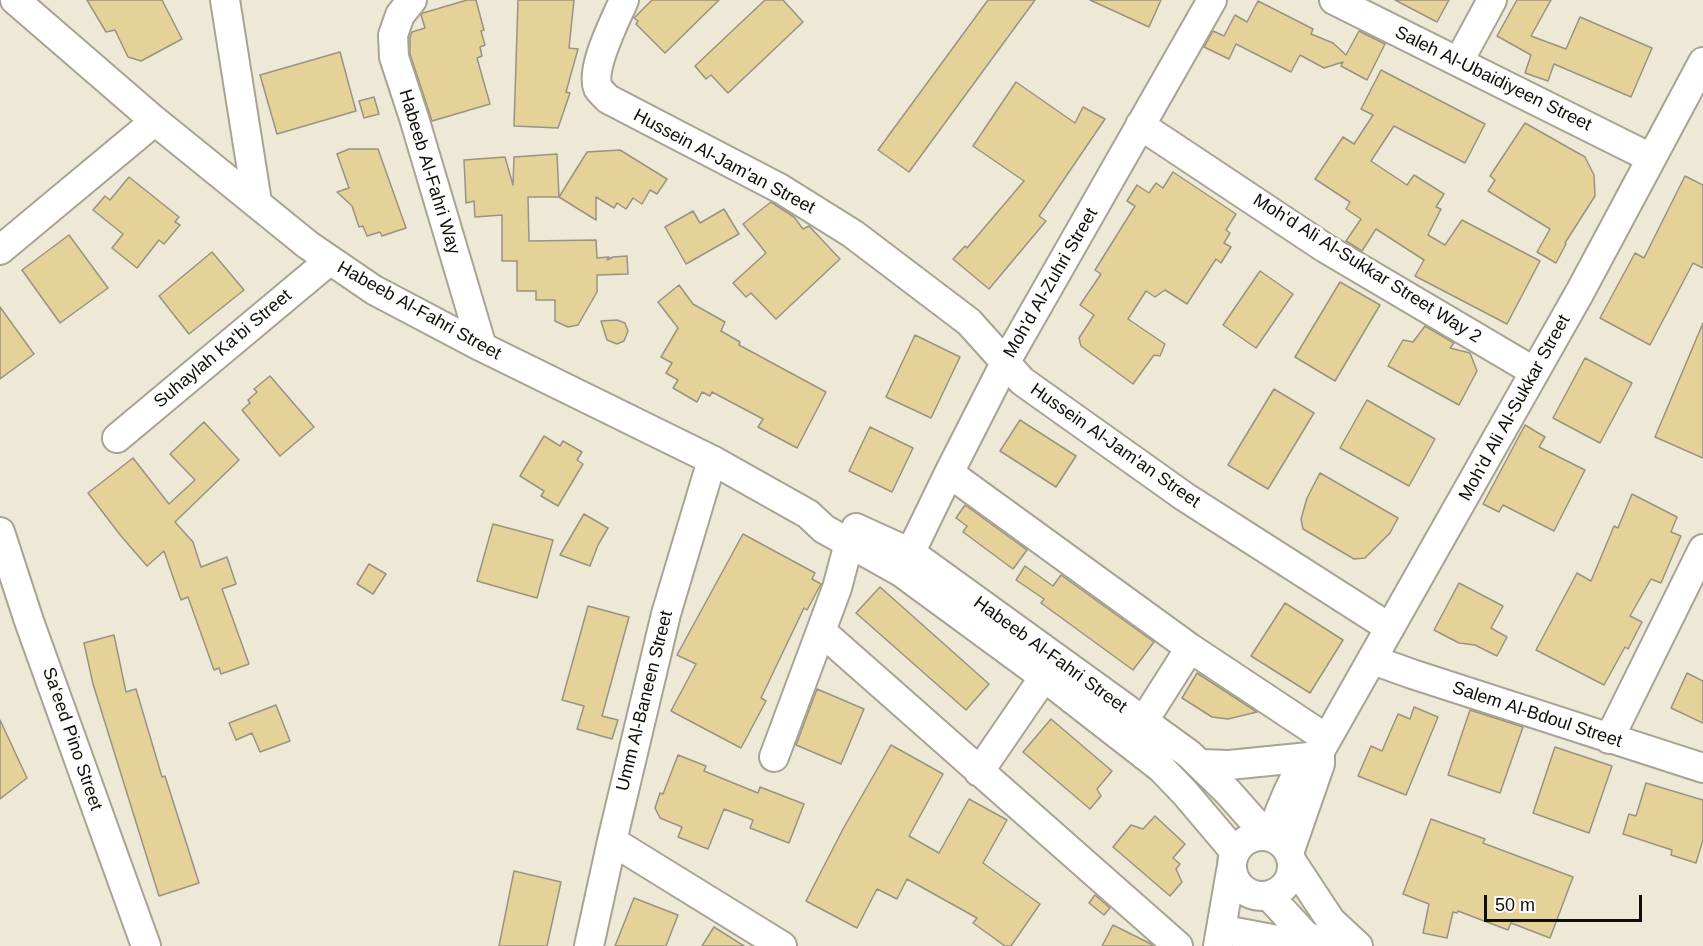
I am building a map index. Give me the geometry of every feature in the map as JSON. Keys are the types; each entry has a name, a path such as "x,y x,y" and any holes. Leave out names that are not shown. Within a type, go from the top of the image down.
{"street":[{"name":"Habeeb Al-Fahri Street","path":"15,0 155,121 329,261 374,290 482,347 712,460 808,514 824,529 849,543 906,563 1044,677 1161,768 1185,793 1233,861"},
{"path":"225,0 257,202"},
{"name":"Habeeb Al-Fahri Way","path":"412,0 400,15 393,34 394,57 482,347"},
{"name":"Hussein Al-Jam'an Street","path":"624,0 603,52 597,74 598,88 608,99 781,189 853,234 969,322 1022,381 1185,497 1390,628"},
{"name":"Moh'd Al-Zuhri Street","path":"906,563 1005,363 1212,0"},
{"name":"Saleh Al-Ubaidiyeen Street","path":"1334,0 1651,158"},
{"path":"1459,61 1492,0"},
{"name":"Moh'd Ali Al-Sukkar Street","path":"1279,847 1285,800 1373,660 1535,372 1703,62"},
{"path":"0,250 155,121"},
{"name":"Moh'd Ali Al-Sukkar Street Way 2","path":"1140,125 1325,248 1535,372"},
{"name":"Suhaylah Ka‘bi Street","path":"117,438 329,261"},
{"name":"Umm Al-Baneen Street","path":"589,946 666,614 712,460"},
{"path":"949,473 1190,648 1319,749"},
{"name":"Habeeb Al-Fahri Street","path":"808,514 831,518 906,563 1143,722 1201,764 1279,847 1331,921 1358,946"},
{"name":"Sa‘eed Pino Street","path":"0,532 29,621 146,946"},
{"path":"774,757 837,588 849,543"},
{"path":"1609,739 1703,549"},
{"path":"821,631 1178,946"},
{"path":"1143,722 1190,648"},
{"name":"Salem Al-Bdoul Street","path":"1373,660 1703,768"},
{"path":"979,772 1044,677"},
{"path":"1201,764 1229,765 1319,749"},
{"path":"1248,839 1279,847 1292,871 1284,887 1267,896 1224,941 1233,861 1240,844 1248,839"},
{"path":"612,841 782,946"},
{"path":"1233,861 1240,888 1247,894 1267,896 1305,935 1325,946"},
{"path":"1224,941 1309,946"}],"building":[{"path":"87,0 162,0 182,39 141,61 128,57 115,30 106,32"},
{"path":"467,0 476,0 484,30 481,31 485,45 480,47 482,56 477,58 490,104 432,121 410,54 410,37 412,32 425,28 421,15 423,13"},
{"path":"518,0 574,0 569,48 578,49 566,92 570,93 558,128 514,126"},
{"path":"652,0 719,0 665,53 636,24 638,21 634,18"},
{"path":"765,0 783,0 803,22 728,93 711,75 706,79 695,66"},
{"path":"988,0 1035,0 909,172 878,150"},
{"path":"1090,0 1161,0 1149,27"},
{"path":"1395,0 1449,0 1437,22"},
{"path":"1517,0 1551,0 1531,36 1566,49 1580,17 1652,48 1631,97 1554,64 1548,81 1525,73 1531,55 1497,36"},
{"path":"1258,1 1313,29 1311,34 1333,43 1346,55 1359,31 1385,44 1367,80 1341,66 1343,62 1324,68 1300,55 1291,72 1236,44 1229,59 1204,47 1213,31 1224,36 1235,15 1247,22"},
{"path":"340,52 356,111 277,134 260,75"},
{"path":"1381,70 1485,124 1465,163 1394,126 1371,161 1407,185 1414,175 1444,194 1436,207 1441,209 1428,235 1445,245 1462,220 1540,261 1507,324 1415,276 1424,260 1376,229 1362,251 1346,241 1361,219 1346,209 1350,202 1315,179 1343,137 1354,144 1373,115 1361,109"},
{"path":"1016,82 1075,123 1083,107 1105,119 1039,216 1046,221 989,289 953,259 965,246 967,248 1024,181 973,146"},
{"path":"374,97 379,114 364,118 359,101"},
{"path":"1525,123 1585,157 1594,175 1595,196 1565,243 1556,263 1537,252 1550,229 1488,191 1495,180 1490,176"},
{"path":"349,149 378,149 406,228 382,236 380,232 367,236 363,226 359,227 352,206 337,192 349,188 337,154"},
{"path":"620,150 667,179 657,194 650,190 642,204 633,198 626,209 617,203 614,208 596,197 596,220 559,197 587,152"},
{"path":"557,154 559,197 528,197 529,241 596,240 597,258 609,257 607,260 627,256 628,274 597,275 597,292 578,325 568,327 555,321 555,300 536,300 536,291 517,291 517,261 502,261 502,215 475,217 474,201 466,203 464,160 505,157 513,185 514,157"},
{"path":"1173,172 1236,214 1226,230 1230,233 1224,243 1231,247 1221,263 1216,259 1187,304 1165,290 1155,297 1146,291 1128,319 1165,344 1160,356 1154,355 1133,384 1081,346 1079,338 1094,315 1080,305 1101,274 1095,270 1135,206 1127,201 1137,185 1149,193 1156,183 1163,188"},
{"path":"1685,176 1703,185 1703,268 1693,263 1650,345 1600,318 1635,253 1644,258"},
{"path":"129,177 179,217 175,222 180,225 164,244 159,240 137,268 112,248 123,234 93,210 105,196 110,200"},
{"path":"771,202 794,217 803,229 809,226 840,259 776,319 751,293 746,297 733,283 766,253 743,224"},
{"path":"724,209 739,234 686,264 665,227 693,211 700,223"},
{"path":"69,235 108,288 60,323 22,270"},
{"path":"212,252 244,290 189,334 159,296"},
{"path":"1260,271 1293,294 1256,348 1223,325"},
{"path":"1340,282 1380,305 1335,381 1295,357"},
{"path":"679,285 693,304 725,322 721,331 740,342 739,345 826,392 797,448 758,427 763,419 712,392 710,396 702,392 697,402 673,388 678,380 666,373 672,363 661,357 678,328 658,302"},
{"path":"0,307 34,354 0,379"},
{"path":"617,320 625,323 628,331 624,341 617,344 607,340 601,321"},
{"path":"1703,323 1703,458 1655,437"},
{"path":"1425,326 1454,343 1450,348 1470,353 1477,371 1459,405 1388,366 1403,340 1413,342"},
{"path":"915,335 960,357 931,418 886,397"},
{"path":"1585,358 1632,383 1600,443 1553,418"},
{"path":"270,376 314,427 280,456 242,410 257,392 254,389"},
{"path":"1274,389 1314,413 1268,489 1228,465"},
{"path":"1367,400 1435,439 1409,486 1340,448"},
{"path":"1020,420 1076,456 1056,487 1000,451"},
{"path":"204,422 239,460 175,522 193,542 201,567 227,557 236,584 222,589 249,664 221,674 219,668 214,670 188,597 181,600 164,551 147,566 88,493 133,458 169,504 195,480 170,454"},
{"path":"1525,425 1545,437 1539,447 1585,470 1554,531 1503,505 1499,512 1483,504"},
{"path":"870,427 913,448 892,492 849,471"},
{"path":"544,436 560,446 563,441 582,452 577,460 583,464 558,506 541,496 544,491 520,476"},
{"path":"1320,473 1398,518 1390,533 1365,558 1354,559 1303,529 1301,519 1307,498"},
{"path":"1632,494 1677,517 1671,532 1681,536 1661,583 1651,579 1630,616 1642,622 1628,649 1625,647 1604,685 1536,650 1577,573 1591,581 1614,526 1618,528"},
{"path":"965,505 1027,550 1013,569 963,532 967,526 956,518"},
{"path":"584,514 608,528 590,566 560,555"},
{"path":"493,524 553,540 537,598 477,581"},
{"path":"743,534 815,573 812,579 821,584 807,610 804,608 761,698 766,701 741,748 671,711 696,664 677,655"},
{"path":"369,564 386,574 373,594 357,584"},
{"path":"1025,566 1053,586 1061,575 1154,642 1133,670 1041,603 1044,599 1016,580"},
{"path":"1459,583 1503,606 1491,628 1507,637 1497,656 1475,645 1459,643 1434,630"},
{"path":"880,587 989,684 966,710 856,613"},
{"path":"1285,603 1343,640 1310,693 1251,656"},
{"path":"588,606 629,617 602,716 618,720 612,739 577,729 584,706 562,700"},
{"path":"114,635 126,692 136,689 162,777 165,776 199,883 159,896 93,684 84,643"},
{"path":"1197,673 1257,712 1228,719 1212,717 1182,698"},
{"path":"1687,673 1703,681 1703,723 1671,708"},
{"path":"817,689 864,709 841,764 796,745"},
{"path":"276,705 290,741 260,752 252,733 236,740 229,723"},
{"path":"1414,707 1438,717 1406,795 1358,776 1371,746 1382,751 1398,714 1410,719"},
{"path":"1470,710 1523,727 1500,793 1448,775"},
{"path":"1051,719 1112,771 1097,789 1101,796 1090,809 1023,752"},
{"path":"0,720 27,778 0,799"},
{"path":"891,745 943,774 909,836 939,853 969,799 1007,820 983,863 1040,904 1011,946 1005,946 973,923 977,918 907,879 897,899 877,889 857,928 806,901 843,829"},
{"path":"1555,747 1612,766 1589,833 1533,813"},
{"path":"678,755 706,766 704,771 758,793 760,787 804,804 789,843 750,828 753,820 724,809 708,849 678,837 682,827 660,818 655,808"},
{"path":"1646,783 1703,800 1703,840 1696,863 1671,855 1672,850 1623,834 1629,814 1636,816"},
{"path":"1155,816 1185,844 1173,858 1180,864 1176,869 1182,882 1170,896 1113,847 1131,825 1143,829"},
{"path":"1431,819 1485,839 1483,843 1573,877 1550,938 1511,923 1508,930 1458,911 1453,912 1447,938 1423,933 1429,904 1403,894"},
{"path":"514,871 561,882 547,946 499,946"},
{"path":"1095,895 1110,908 1104,915 1089,903"},
{"path":"634,898 678,915 666,946 615,946"},
{"path":"1113,925 1151,944 1153,946 1102,946"},
{"path":"714,927 744,946 702,946"}]}
